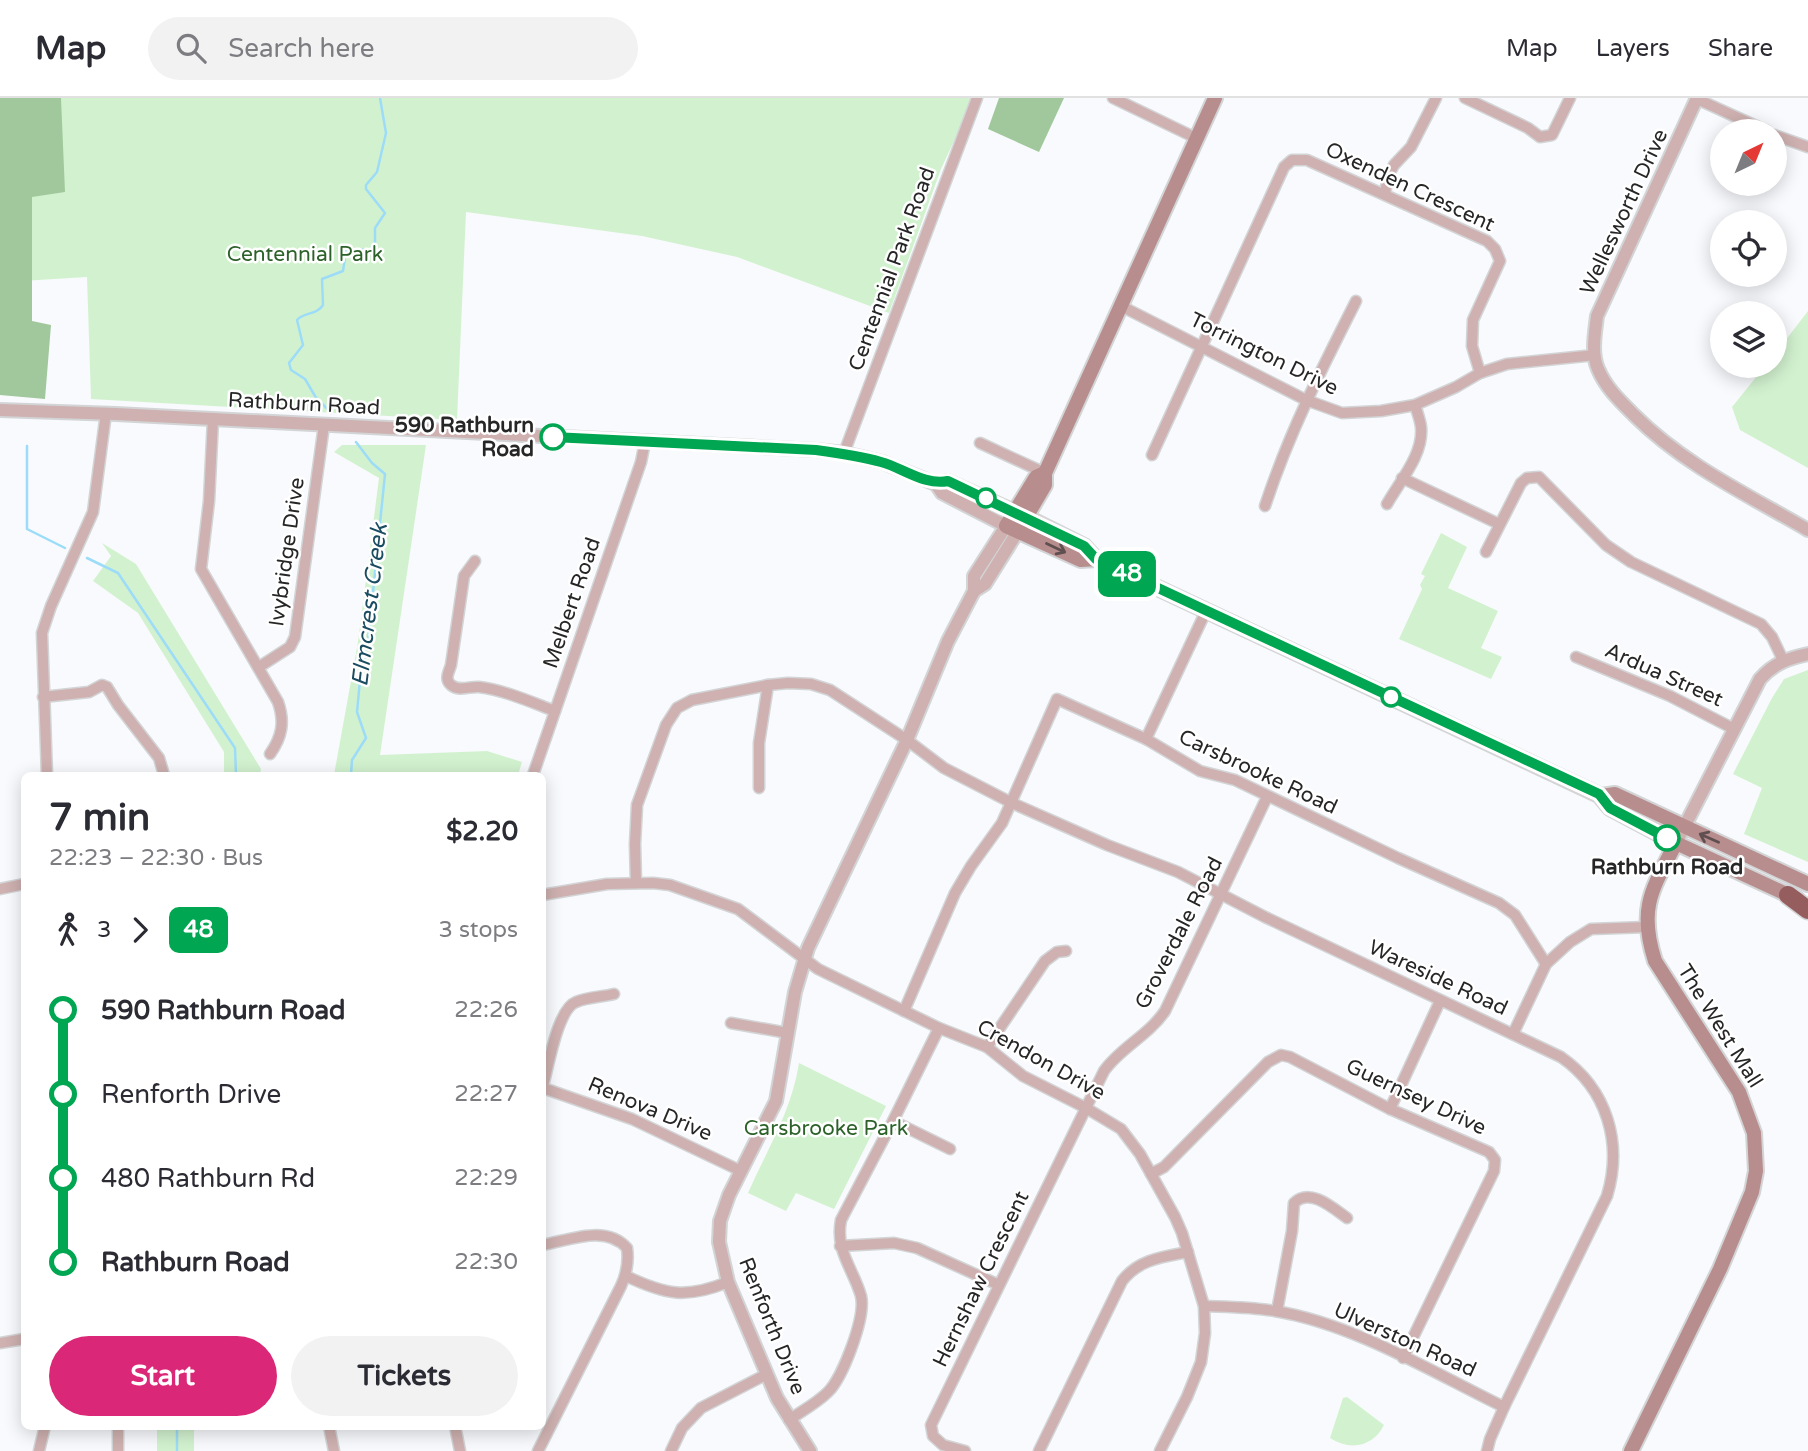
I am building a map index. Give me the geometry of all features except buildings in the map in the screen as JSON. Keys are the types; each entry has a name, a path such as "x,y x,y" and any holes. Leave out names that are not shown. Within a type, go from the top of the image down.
{"highway":[{"path":"1788,895 1808,907"}],"main road":[{"name":"Renforth Drive","path":"1012,529 1045,485 1045,473 1215,98"},
{"name":"Rathburn Road","path":"1021,515 1084,546 1096,559 1602,796 1610,808 1676,843 1788,895"},
{"name":"Rathburn Road","path":"1012,529 1081,560 1096,559"},
{"name":"Rathburn Road","path":"1602,796 1615,794 1808,884"},
{"name":"The West Mall","path":"1631,1451 1720,1269 1752,1192 1756,1171 1754,1133 1744,1102 1655,961 1646,913 1651,891 1676,843"}],"street":[{"name":"Centennial Park Road","path":"844,453 977,98"},
{"path":"1113,98 1196,138"},
{"path":"1385,194 1388,176 1394,165 1411,147 1436,98"},
{"path":"1465,98 1528,128 1540,137 1552,135 1570,98"},
{"path":"1697,99 1741,119"},
{"name":"Wellesworth Drive","path":"1697,99 1597,316 1595,355 1599,370 1612,394 1655,436 1694,464 1808,530"},
{"path":"1787,140 1808,147"},
{"name":"Oxenden Crescent","path":"1152,455 1284,167 1292,160 1307,160 1487,241 1495,248 1500,261 1473,320 1472,346 1480,373"},
{"path":"1265,506 1282,454 1356,301"},
{"name":"Torrington Drive","path":"1121,306 1306,400 1342,413 1381,411 1415,405 1480,373 1507,364 1595,355"},
{"path":"1387,504 1420,443 1421,428 1415,405"},
{"name":"Rathburn Road","path":"0,410 106,413 844,453 882,462 936,484 948,481 1021,515"},
{"path":"47,772 42,633 93,512 106,413"},
{"path":"213,419 209,500 201,569 274,694 282,721 279,739 270,754"},
{"name":"Ivybridge Drive","path":"259,667 290,647 295,637 324,425"},
{"name":"Melbert Road","path":"534,772 641,462 645,442"},
{"path":"981,443 1045,473"},
{"path":"1486,552 1521,483 1527,478 1539,477 1606,545 1631,562 1756,621 1769,632 1783,660"},
{"path":"1402,478 1499,524"},
{"name":"Rathburn Road","path":"936,484 942,494 1012,529"},
{"name":"Renforth Drive","path":"810,1451 789,1420 766,1374 728,1282 719,1242 720,1221 741,1171 776,1101 795,992 816,930 907,740 943,654 974,591 985,584 1012,529"},
{"path":"475,561 464,576 447,676 450,684 455,688 480,687 555,711"},
{"path":"1146,740 1206,611"},
{"name":"The West Mall","path":"1676,843 1760,679 1783,660 1808,654"},
{"name":"Ardua Street","path":"1576,657 1670,696 1734,729"},
{"name":"Wareside Road","path":"636,883 637,805 666,725 677,708 692,700 768,685 811,684 831,690 944,768 1012,803 1107,845 1178,872 1265,917 1561,1057 1585,1078 1601,1101 1608,1119 1614,1155 1612,1174 1606,1196 1504,1407 1487,1451"},
{"path":"43,697 80,694 102,685 107,687 159,758 163,772"},
{"path":"759,788 759,743 768,685"},
{"name":"Carsbrooke Road","path":"904,1011 963,878 998,830 1057,699 1146,740 1200,771 1235,780 1499,903 1515,915 1546,964"},
{"name":"Groverdale Road","path":"1086,1108 1109,1064 1160,1019 1267,797"},
{"path":"0,888 21,884"},
{"name":"Crendon Drive","path":"546,894 607,884 670,885 738,909 805,960 939,1028 987,1047 1023,1076 1121,1129 1131,1141 1175,1217 1204,1306 1201,1362 1160,1451"},
{"path":"1513,1034 1546,964 1570,942 1591,929 1647,927"},
{"path":"987,1047 1045,961 1066,951"},
{"path":"546,1075 568,1008 575,1002 614,994"},
{"path":"1390,1109 1440,1001"},
{"path":"731,1023 788,1033"},
{"path":"789,1420 830,1390 856,1335 863,1305 840,1246 841,1220 939,1028"},
{"name":"Guernsey Drive","path":"1151,1174 1164,1167 1278,1055 1290,1057 1390,1109 1489,1152 1495,1164 1494,1171 1403,1358"},
{"name":"Renova Drive","path":"546,1089 632,1119 741,1171"},
{"name":"Hernshaw Crescent","path":"965,1451 943,1444 933,1436 931,1425 1086,1108"},
{"path":"893,1121 950,1149"},
{"path":"1277,1311 1293,1231 1294,1203 1309,1196 1347,1218"},
{"path":"538,1451 626,1276 627,1248 611,1235 592,1235 546,1244"},
{"path":"840,1246 894,1243 917,1248 999,1285"},
{"path":"1039,1451 1125,1277 1144,1262 1188,1252"},
{"path":"626,1276 669,1293 684,1294 728,1282"},
{"name":"Ulverston Road","path":"1204,1306 1277,1311 1331,1326 1504,1407"},
{"path":"0,1343 21,1340"},
{"path":"671,1451 682,1428 701,1408 766,1374"},
{"path":"38,1451 44,1430"},
{"path":"118,1430 118,1451"},
{"path":"330,1430 334,1451"},
{"path":"456,1430 460,1451"}],"green space":[{"name":"Centennial Park","path":"0,98 974,98 941,169 889,313 737,257 642,236 466,212 457,420 91,399 87,277 22,281"},
{"path":"0,98 61,98 65,192 32,197 32,321 51,325 45,399 0,395"},
{"path":"999,98 1064,98 1039,152 988,129"},
{"path":"1808,311 1808,468 1740,430 1732,407 1755,378 1787,378 1787,338"},
{"path":"342,445 426,445 380,755 487,751 522,762 519,772 335,772 358,642 379,478 334,452"},
{"path":"1441,533 1467,547 1448,588 1498,611 1481,648 1502,657 1491,679 1399,639 1422,589 1420,585 1425,576 1421,574"},
{"path":"102,543 136,564 260,772 224,772 224,752 138,613 93,581 111,556"},
{"path":"1808,670 1808,862 1744,834 1762,788 1733,774 1784,679"},
{"name":"Carsbrooke Park","path":"799,1063 886,1106 834,1209 796,1193 786,1211 748,1193 785,1113"},
{"path":"1347,1397 1384,1425 1374,1438 1360,1445 1345,1445 1330,1438 1343,1398"},
{"path":"157,1430 194,1430 194,1451 157,1451"}],"waterway":[{"name":"Elmcrest Creek","path":"331,413 315,396 305,379 291,370 289,363 303,345 297,320 323,305 322,279 343,271 346,251 371,249 375,244 375,228 385,213 366,189 366,185 377,172 386,133 380,98"},
{"name":"Elmcrest Creek","path":"351,772 352,760 366,738 357,712 360,680 367,651 385,474 372,463 356,442"},
{"path":"27,446 27,529 65,548"},
{"path":"87,558 118,573 235,748 236,772"},
{"name":"Elmcrest Creek","path":"177,1430 177,1451"}],"bus line":[{"name":"48","path":"553,437 844,453 882,462 936,484 948,481 1084,546 1096,559 1599,794 1610,808 1667,838"}],"place":[{"name":"590 Rathburn Road","path":"553,437"},
{"name":"Rathburn Road","path":"1667,838"}]}
